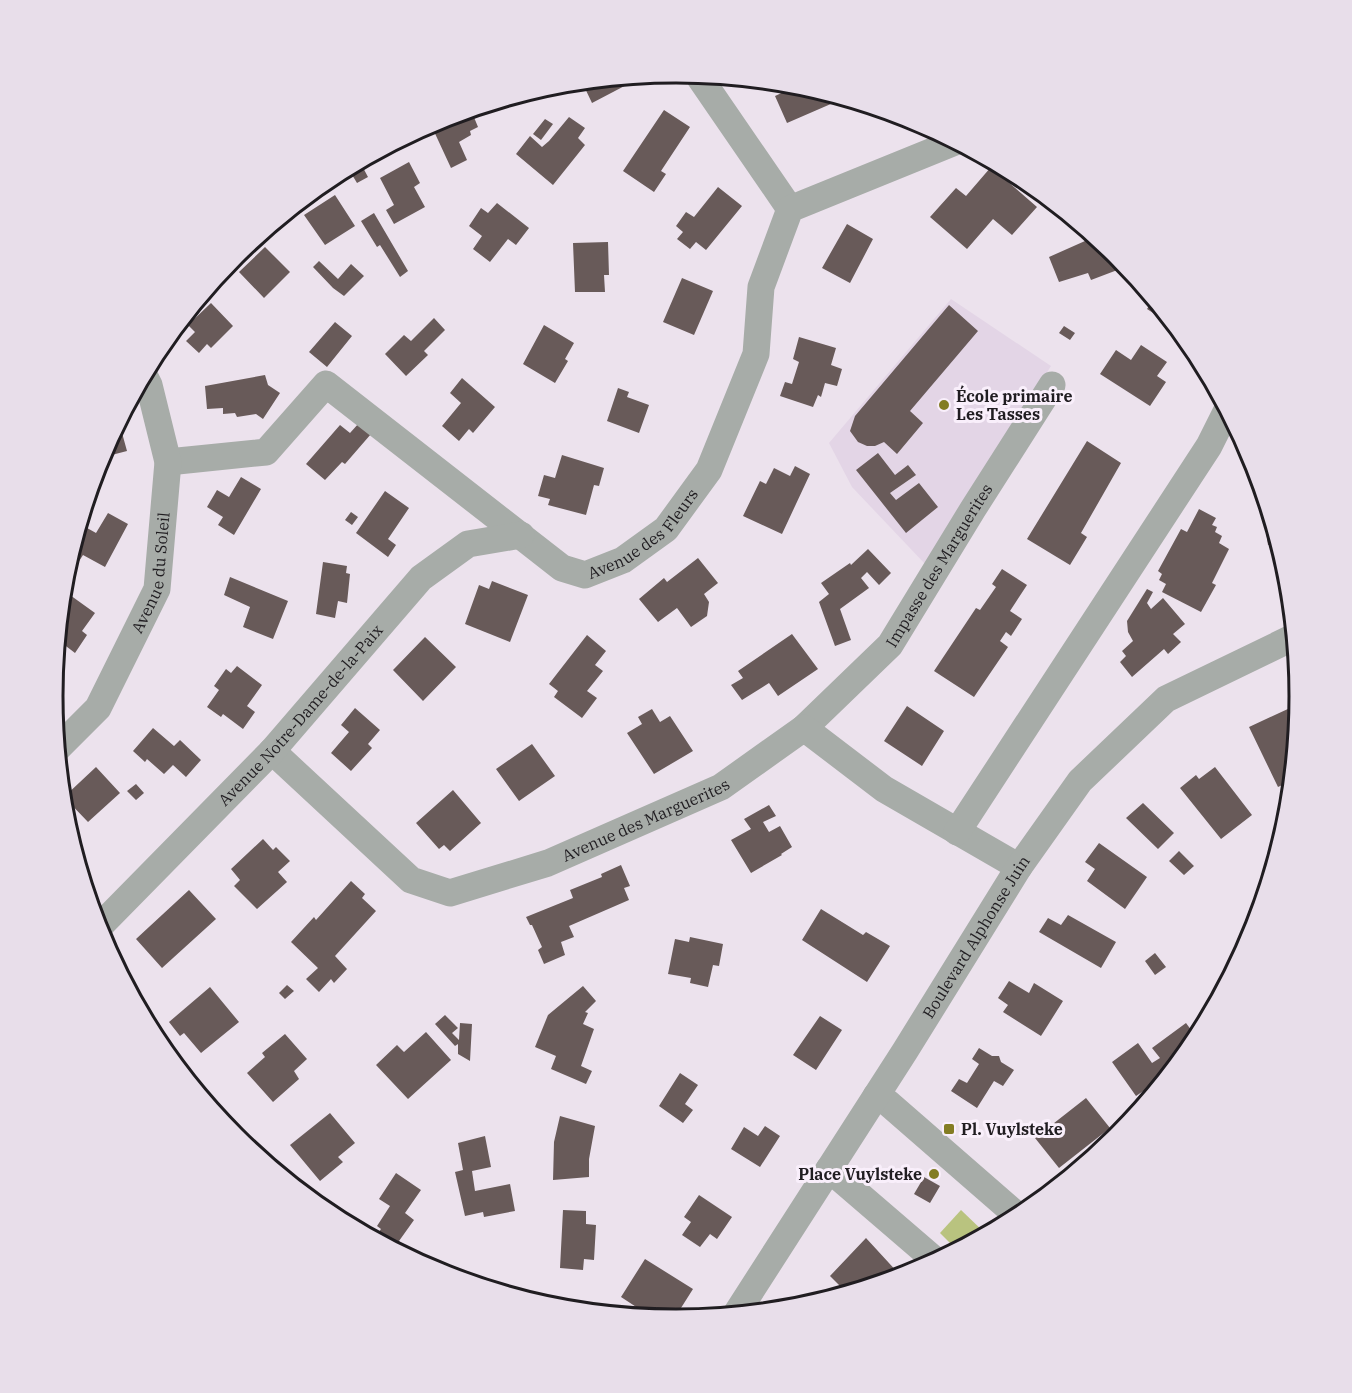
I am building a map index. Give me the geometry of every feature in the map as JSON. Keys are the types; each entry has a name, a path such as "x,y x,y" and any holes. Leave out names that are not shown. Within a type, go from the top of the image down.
{"street":[{"path":"704,84 790,209 945,146"},
{"name":"Avenue des Fleurs","path":"168,462 266,452 326,384 562,568 585,574 623,560 666,529 709,470 756,354 761,287 790,209"},
{"name":"Avenue du Soleil","path":"64,742 98,708 157,589 168,462 149,384"},
{"name":"Impasse des Marguerites","path":"804,728 890,645 1052,385"},
{"path":"957,832 1209,446 1223,419"},
{"name":"Avenue Notre-Dame-de-la-Paix","path":"106,920 272,751 422,578 468,544 521,535"},
{"name":"Boulevard Alphonse Juin","path":"742,1305 1019,867 1080,781 1166,699 1286,641"},
{"path":"804,728 884,789 1019,867"},
{"name":"Avenue des Marguerites","path":"272,751 411,880 450,893 548,863 721,788 804,728"},
{"path":"876,1096 888,1103 1011,1210"},
{"path":"830,1169 929,1255"}],"shaded area":[{"name":"École primaire Les Tasses","path":"951,299 1051,366 926,565 852,487 829,443"}],"green space":[{"path":"961,1210 980,1228 951,1244 940,1233"}],"building":[{"path":"624,86 592,103 586,90"},
{"path":"782,93 832,103 787,123 775,96"},
{"path":"664,110 690,127 661,171 666,174 654,192 623,171"},
{"path":"569,117 585,128 578,138 585,145 553,185 516,154 530,136 542,147"},
{"path":"474,118 478,127 470,131 471,135 459,142 467,160 451,168 435,133"},
{"path":"545,119 553,124 541,140 533,134"},
{"path":"409,162 420,183 414,187 425,207 394,224 386,210 394,205 380,178"},
{"path":"364,170 368,177 357,183 353,176"},
{"path":"989,170 1007,181 1037,207 1012,235 993,219 967,249 930,217 956,188 966,196"},
{"path":"718,187 742,206 706,250 696,242 690,249 677,239 683,232 676,226 686,212 694,217"},
{"path":"335,195 355,226 325,245 304,215"},
{"path":"497,203 529,228 516,245 508,239 490,262 473,249 482,236 469,226 481,208 488,213"},
{"path":"374,213 408,271 400,277 380,245 377,247 361,221"},
{"path":"847,224 873,239 850,283 822,268"},
{"path":"1085,241 1116,270 1091,280 1088,273 1059,282 1049,257"},
{"path":"608,242 609,275 604,275 605,292 575,292 573,243"},
{"path":"265,247 290,272 264,298 239,272"},
{"path":"319,261 338,279 351,264 364,276 344,296 313,267"},
{"path":"682,278 713,291 694,335 663,322"},
{"path":"211,303 233,326 211,348 207,344 199,353 186,341 195,332 188,325"},
{"path":"949,305 978,331 910,411 923,423 897,454 884,442 875,446 867,446 858,442 850,431 855,416"},
{"path":"434,318 445,330 424,351 428,355 406,376 385,354 404,335 411,341"},
{"path":"335,322 352,336 327,367 309,352"},
{"path":"544,325 574,343 565,359 568,361 555,383 523,364"},
{"path":"1064,326 1075,333 1070,340 1059,333"},
{"path":"799,337 836,348 831,365 842,369 837,386 825,383 821,397 818,395 813,407 780,396 785,382 792,384 799,362 793,359"},
{"path":"1141,345 1167,362 1157,376 1166,382 1150,406 1100,374 1116,350 1131,360"},
{"path":"265,375 268,385 280,393 263,419 256,414 237,417 235,413 223,414 223,408 207,409 205,386"},
{"path":"462,378 495,407 473,433 469,429 459,441 442,426 461,403 450,393"},
{"path":"618,388 629,392 627,397 649,405 639,433 607,421"},
{"path":"359,423 371,434 345,464 342,462 325,480 306,464 340,425 350,433"},
{"path":"122,434 127,451 113,455"},
{"path":"1087,441 1121,463 1081,533 1087,537 1070,565 1027,539"},
{"path":"878,453 895,475 908,465 916,475 890,493 896,500 919,483 938,507 906,533 856,470"},
{"path":"562,455 604,468 599,486 594,485 586,515 548,505 550,499 538,496 544,475 555,478"},
{"path":"795,466 810,474 782,534 743,516 760,481 766,484 774,468 790,476"},
{"path":"241,477 261,489 234,535 218,525 223,517 207,507 217,490 229,497"},
{"path":"385,491 409,508 388,539 396,545 388,557 356,533"},
{"path":"1199,509 1216,518 1212,525 1217,527 1215,532 1222,536 1219,543 1229,549 1212,583 1216,585 1201,612 1162,592 1166,584 1159,580 1162,574 1158,571 1181,529 1187,532"},
{"path":"351,512 358,517 352,525 345,520"},
{"path":"108,513 128,524 105,567 83,555 78,562 87,528 96,533"},
{"path":"868,549 891,573 879,585 867,572 861,578 869,588 840,609 851,640 835,646 819,602 829,594 821,583 850,563 851,565"},
{"path":"698,558 718,583 704,594 709,602 707,616 691,627 677,608 658,622 639,599 664,578 667,582"},
{"path":"323,562 347,566 346,573 350,574 347,603 338,601 335,618 316,614"},
{"path":"1002,569 1027,585 1010,611 1022,619 1011,636 1006,632 1000,641 1008,647 974,697 934,671 976,608 980,610 996,587 992,584"},
{"path":"230,577 288,601 273,639 243,627 250,607 224,595"},
{"path":"492,581 528,595 510,642 465,624 479,585 489,589"},
{"path":"1147,589 1153,592 1147,603 1151,609 1163,598 1185,624 1173,634 1181,642 1168,654 1164,649 1132,677 1120,662 1126,656 1122,651 1133,641 1128,632 1127,621"},
{"path":"72,596 95,613 82,631 87,635 75,653 65,645"},
{"path":"792,634 818,669 778,696 769,683 742,700 731,685 743,678 738,671"},
{"path":"587,635 606,651 595,665 603,671 587,691 597,698 582,718 554,697 558,691 549,684"},
{"path":"425,637 456,667 423,701 393,670"},
{"path":"237,666 262,685 247,706 255,712 243,729 223,714 221,717 207,707 219,690 214,686 226,669 231,673"},
{"path":"907,706 944,731 922,766 884,741"},
{"path":"355,708 380,730 368,744 372,748 351,771 331,753 349,732 341,725"},
{"path":"652,709 660,722 670,716 693,751 654,774 627,733 642,724 638,717"},
{"path":"1289,709 1283,785 1278,787 1249,727"},
{"path":"153,728 174,746 180,740 201,760 186,777 173,765 164,774 147,759 145,762 133,751"},
{"path":"532,744 555,776 519,801 496,769"},
{"path":"96,767 120,793 88,822 73,807 70,791"},
{"path":"1215,767 1252,815 1221,839 1180,788 1196,775 1199,779"},
{"path":"136,784 144,793 136,800 127,791"},
{"path":"453,790 481,823 450,851 444,845 439,849 416,823"},
{"path":"1143,803 1174,833 1158,849 1126,818"},
{"path":"769,805 776,816 763,822 769,832 780,826 792,847 751,873 731,840 751,829 744,819"},
{"path":"263,839 273,850 276,847 290,861 278,872 287,882 257,909 234,886 240,880 231,869"},
{"path":"1099,843 1147,877 1125,909 1087,881 1095,869 1085,862"},
{"path":"1179,851 1194,866 1184,875 1169,861"},
{"path":"621,865 630,886 624,888 629,900 569,926 574,937 561,942 565,955 544,964 538,950 542,947 526,917 573,898 570,890 602,877 601,874"},
{"path":"351,881 365,894 362,898 376,911 335,956 347,969 334,983 331,979 319,992 306,979 318,968 291,942 314,917 316,920"},
{"path":"189,890 216,919 162,968 136,939"},
{"path":"821,909 863,935 866,932 890,946 867,982 802,940"},
{"path":"1068,915 1116,942 1101,968 1039,932 1048,918 1061,925"},
{"path":"690,937 723,944 719,966 713,965 708,987 690,983 691,978 668,974 675,939 689,942"},
{"path":"1155,953 1166,967 1155,975 1145,961"},
{"path":"1009,981 1029,993 1034,983 1063,1001 1041,1036 1003,1012 1008,1005 998,998"},
{"path":"287,985 294,991 285,999 279,993"},
{"path":"583,986 596,1001 585,1012 588,1013 583,1024 594,1029 581,1066 592,1071 586,1084 551,1069 556,1056 535,1047 548,1015"},
{"path":"210,987 239,1022 201,1053 184,1033 180,1036 169,1022"},
{"path":"445,1015 458,1028 452,1033 459,1040 460,1023 472,1024 470,1061 458,1054 458,1044 455,1046 435,1024"},
{"path":"820,1016 842,1030 816,1070 793,1055"},
{"path":"1186,1023 1191,1029 1147,1089 1136,1096 1112,1062 1138,1043 1152,1063 1160,1058 1152,1048"},
{"path":"426,1032 451,1060 408,1099 376,1065 397,1045 404,1052"},
{"path":"285,1034 307,1059 294,1071 299,1079 273,1102 247,1073 265,1057 262,1053"},
{"path":"979,1048 992,1056 999,1056 1001,1062 1014,1070 1003,1086 994,1081 977,1108 951,1091 959,1079 967,1083 979,1064 972,1059"},
{"path":"680,1073 698,1085 685,1104 693,1110 683,1123 659,1106"},
{"path":"1086,1098 1110,1128 1059,1168 1035,1138"},
{"path":"330,1113 355,1143 338,1157 343,1162 320,1181 290,1145"},
{"path":"560,1116 595,1126 589,1159 589,1177 553,1180 554,1142"},
{"path":"765,1126 780,1136 760,1167 731,1149 744,1127 758,1136"},
{"path":"485,1136 491,1167 472,1171 475,1191 510,1184 515,1211 484,1217 483,1212 465,1216 455,1172 463,1170 458,1143"},
{"path":"396,1173 421,1190 405,1213 414,1220 399,1241 402,1244 379,1232 381,1229 377,1226 390,1206 379,1199"},
{"path":"924,1177 940,1186 930,1203 914,1194"},
{"path":"699,1195 732,1217 717,1239 710,1234 700,1247 682,1235 691,1222 684,1217"},
{"path":"563,1210 586,1211 586,1224 596,1225 594,1260 584,1259 583,1270 560,1268"},
{"path":"866,1238 895,1269 841,1287 830,1276"},
{"path":"645,1259 693,1289 680,1310 656,1307 655,1309 638,1308 621,1297"}],"place":[{"name":"École primaire Les Tasses","path":"944,405"},
{"name":"Pl. Vuylsteke","path":"949,1129"},
{"name":"Place Vuylsteke","path":"934,1174"}]}
